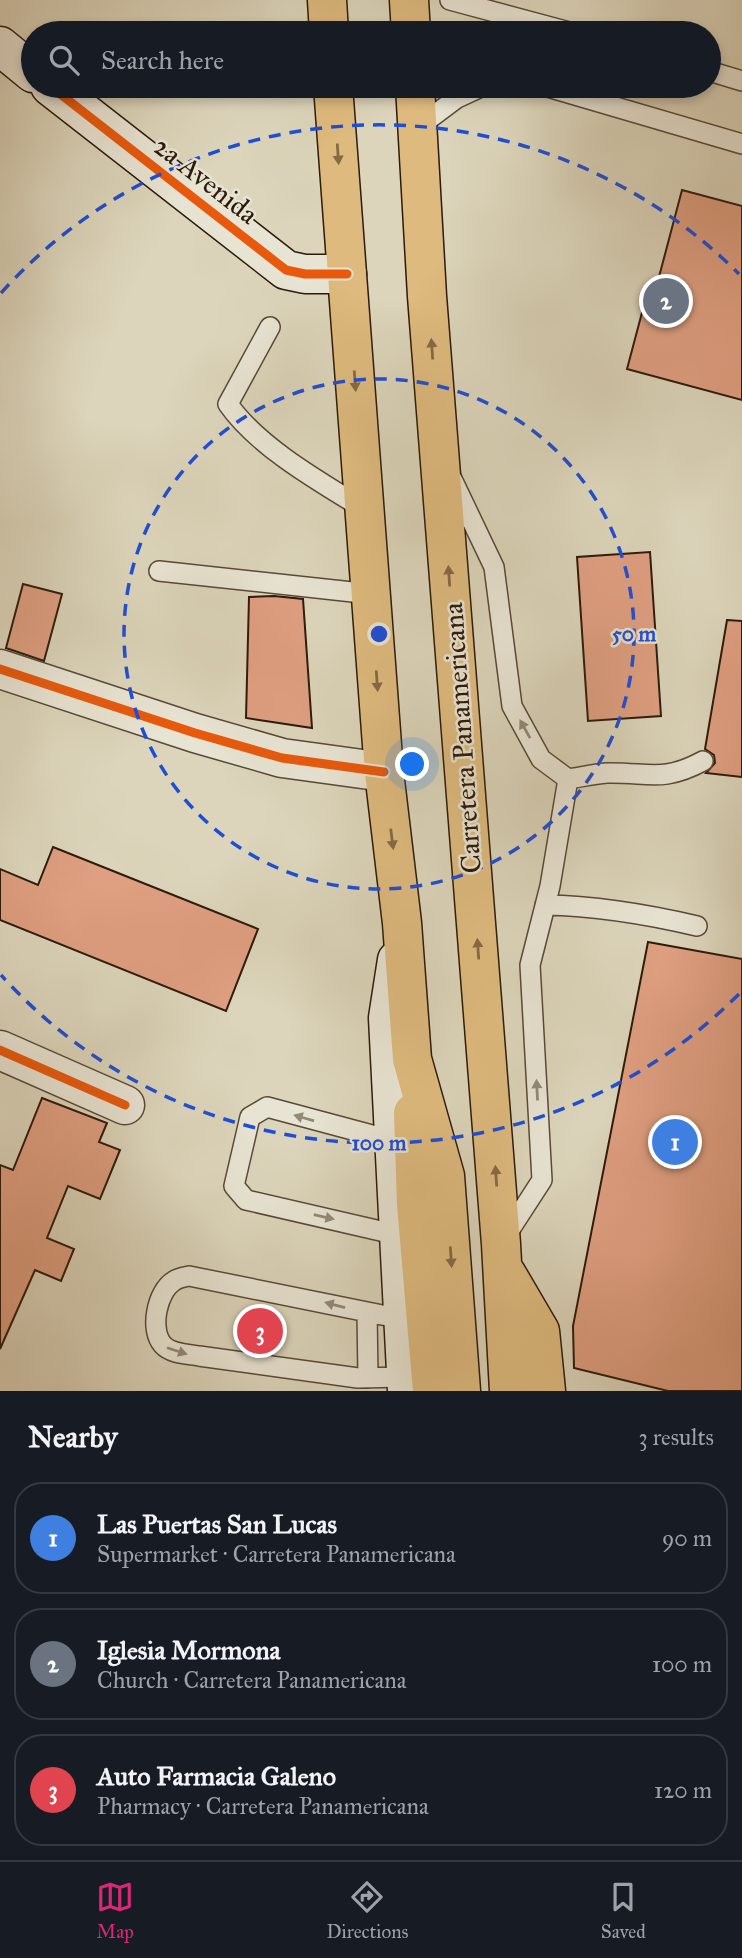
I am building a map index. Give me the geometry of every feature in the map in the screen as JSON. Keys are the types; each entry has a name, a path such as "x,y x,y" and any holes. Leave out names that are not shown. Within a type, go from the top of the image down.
{"highway":[{"path":"327,0 328,21"},
{"path":"410,0 411,21"},
{"path":"334,98 384,772 402,923 412,1059 416,1204 415,1386"},
{"name":"Carretera Panamericana","path":"416,98 440,453 507,1267 509,1391"},
{"path":"412,1059 445,1176 461,1391"},
{"path":"507,1267 522,1391"},
{"path":"507,1267 540,1331 546,1391"}],"street":[{"path":"0,46 21,63"},
{"name":"2a Avenida","path":"65,98 286,270 306,274 347,274"},
{"path":"0,669 195,733 282,758 384,772"},
{"path":"402,923 388,1018 398,1234 384,1315 415,1386"},
{"path":"1,1052 125,1105"}],"lane":[{"path":"450,0 528,21"},
{"path":"721,75 742,81"},
{"path":"417,128 457,98"},
{"path":"585,98 742,144"},
{"path":"270,327 228,404 241,423 318,481 364,509"},
{"path":"440,453 494,567 512,706 541,759 568,779 606,773 656,777 681,772 703,761"},
{"path":"159,571 371,594"},
{"path":"507,1267 542,1180 530,965 547,895 568,779"},
{"path":"547,895 590,906 639,912 698,926"},
{"path":"394,1141 267,1107 250,1117 234,1186 246,1200 398,1234"},
{"path":"368,1378 384,1315 189,1276 175,1280 163,1290 157,1312 157,1335 164,1346 176,1352 415,1386"}],"building":[{"path":"682,190 742,206 742,400 627,369 648,290 655,292"},
{"path":"650,552 661,716 588,721 577,557"},
{"path":"23,584 62,594 44,661 6,648"},
{"path":"249,597 303,599 312,728 246,718"},
{"path":"727,620 742,621 742,777 706,773 715,763 714,755 705,749"},
{"path":"53,847 258,929 226,1011 0,920 0,869 38,885"},
{"path":"648,942 742,959 742,1391 668,1391 574,1368 573,1326"},
{"path":"42,1098 107,1123 99,1142 120,1150 100,1199 68,1186 47,1238 74,1249 61,1281 35,1270 0,1349 0,1165 13,1170"}],"cycle path":[{"path":"65,98 286,270 305,274 347,274"},
{"path":"0,669 195,733 282,758 384,772"},
{"path":"0,1050 125,1105"}],"place":[{"name":"Iglesia Mormona","path":"666,301"},
{"name":"Las Puertas San Lucas","path":"675,1142"},
{"name":"Auto Farmacia Galeno","path":"260,1331"}]}
